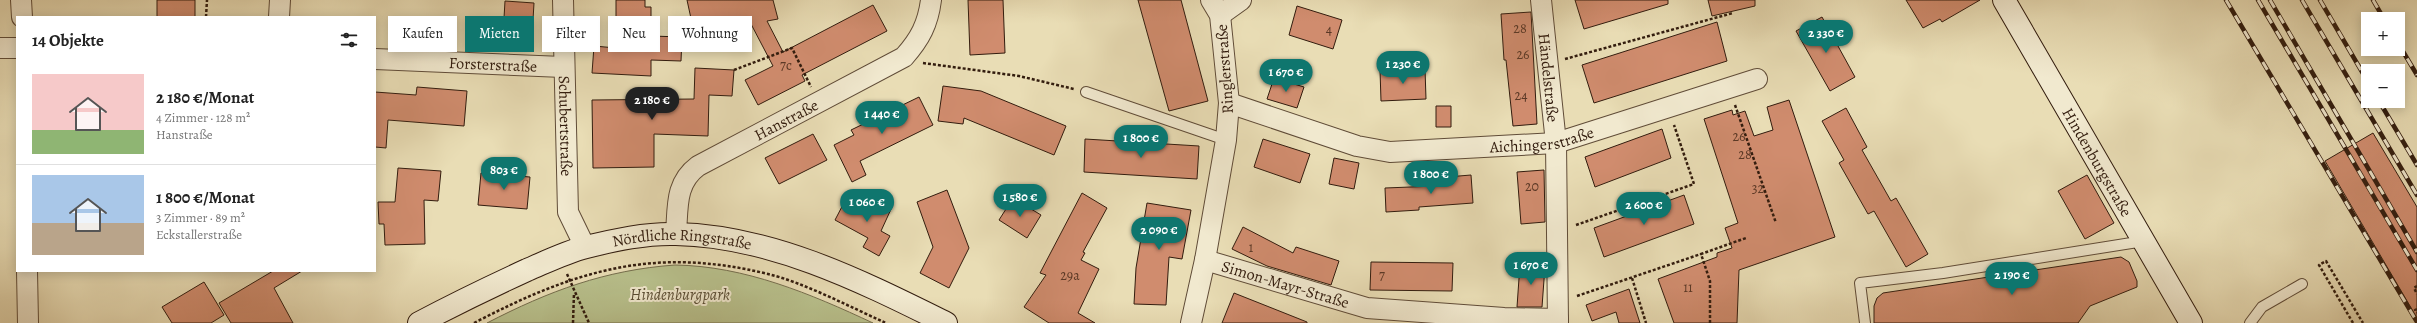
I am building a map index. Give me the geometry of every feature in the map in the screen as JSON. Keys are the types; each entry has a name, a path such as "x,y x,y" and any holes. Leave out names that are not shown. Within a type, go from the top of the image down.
{"main road":[{"name":"Hindenburgstraße","path":"2004,0 2191,323"},
{"name":"Nördliche Ringstraße","path":"419,323 474,294 557,257 585,247 656,234 676,234 732,239 766,247 830,269 946,323"}],"street":[{"path":"21,0 22,16"},
{"path":"279,16 280,0"},
{"name":"Schubertstraße","path":"563,0 563,67 568,212 585,247"},
{"name":"Hanstraße","path":"676,234 681,186 688,173 698,166 819,101 904,57 920,39 928,18 930,0"},
{"path":"1215,7 1241,0"},
{"name":"Händelstraße","path":"1541,0 1556,143 1558,321"},
{"name":"Ringlerstraße","path":"1191,323 1205,260 1226,140 1229,103 1215,7"},
{"path":"0,48 16,48"},
{"name":"Forsterstraße","path":"376,59 563,67"},
{"name":"Aichingerstraße","path":"1229,103 1357,146 1390,152 1556,143 1758,79"},
{"name":"Simon-Mayr-Straße","path":"1205,260 1367,308 1558,321"},
{"path":"27,272 28,323"}],"lane":[{"path":"1086,92 1226,140"},
{"path":"1865,323 1860,283 1943,273 2144,241"},
{"path":"2250,323 2262,307 2302,284"}],"path":[{"path":"206,16 207,0"},
{"path":"1563,60 1733,13"},
{"path":"734,70 792,48 819,101"},
{"path":"904,57 926,63 1019,76 1086,92"},
{"path":"1733,97 1776,223"},
{"path":"1575,226 1694,184 1674,124"},
{"path":"1573,298 1746,238"},
{"path":"1701,254 1710,281 1710,323"},
{"path":"557,257 570,279 574,292 589,323"},
{"path":"2352,323 2319,265 2326,261 2363,323"},
{"path":"474,323 524,297 570,279 631,266 660,262 700,262 769,274 832,298 886,323"},
{"path":"1632,277 1646,323"},
{"path":"2417,286 2414,288 2417,294"},
{"path":"573,323 574,292"},
{"path":"2417,309 2415,310 2417,313"}],"green space":[{"name":"Hindenburgpark","path":"675,265 727,270 752,276 802,292 873,323 487,323 533,301 578,284 625,272"}],"building":[{"path":"157,0 195,0 195,16 157,16"},
{"path":"616,0 645,0 645,7 651,7 651,16 616,16"},
{"path":"687,0 773,0 778,19 767,21 783,52 873,5 887,31 802,75 805,81 758,105 745,80 773,66 752,26 752,16 690,16"},
{"path":"968,0 1003,0 1005,53 970,55"},
{"path":"1138,0 1181,0 1208,101 1169,111"},
{"path":"1575,0 1668,0 1668,4 1584,29"},
{"path":"1708,0 1755,0 1755,6 1712,16"},
{"path":"1906,0 1980,0 1942,22 1940,19 1923,28"},
{"path":"505,1 534,3 533,16 504,16"},
{"path":"1297,6 1342,20 1333,49 1289,35"},
{"path":"1531,12 1537,124 1513,126 1506,60 1504,60 1501,14"},
{"path":"1822,17 1855,77 1830,91 1796,31"},
{"path":"1717,22 1727,61 1594,103 1582,65"},
{"path":"660,36 668,37 668,52 681,52 681,61 651,60 651,76 592,73 594,52 600,52 600,47 608,47 608,52 660,52"},
{"path":"695,68 734,70 732,96 709,95 708,136 654,134 654,167 593,168 592,100 694,99"},
{"path":"1425,69 1426,99 1381,101 1380,70"},
{"path":"1274,78 1304,87 1297,108 1267,99"},
{"path":"943,86 981,91 1066,126 1054,155 964,118 963,124 938,121"},
{"path":"417,87 467,91 464,126 388,120 386,148 376,147 376,92 416,95"},
{"path":"919,97 933,125 860,161 866,175 852,182 834,145 854,135 851,130"},
{"path":"1789,100 1835,237 1739,270 1737,323 1674,323 1658,279 1717,257 1717,253 1732,248 1725,228 1738,223 1704,119 1732,110 1733,115 1745,111 1754,136 1773,130 1767,107"},
{"path":"1436,106 1451,106 1451,127 1436,127"},
{"path":"1846,108 1867,147 1862,150 1891,201 1896,198 1928,254 1906,267 1874,211 1868,214 1839,163 1844,160 1822,121"},
{"path":"1662,129 1671,158 1595,187 1585,157"},
{"path":"2373,133 2417,207 2417,318 2325,161"},
{"path":"813,134 827,160 779,184 765,158"},
{"path":"1085,139 1199,146 1197,179 1084,172"},
{"path":"1263,139 1310,154 1300,183 1254,167"},
{"path":"1334,158 1359,163 1354,189 1329,184"},
{"path":"398,168 441,171 438,201 424,200 425,244 385,245 384,224 379,224 378,202 395,202"},
{"path":"1544,170 1545,222 1521,224 1517,172"},
{"path":"481,173 530,177 527,209 478,205"},
{"path":"1471,175 1473,203 1419,207 1419,210 1386,212 1385,188 1436,186 1435,178"},
{"path":"2087,175 2114,223 2085,239 2058,191"},
{"path":"947,190 969,248 949,288 920,273 933,247 917,202"},
{"path":"1082,193 1107,208 1083,252 1085,253 1081,260 1099,269 1078,313 1095,323 1049,323 1024,307 1046,275 1040,273"},
{"path":"1684,195 1694,224 1604,257 1594,228"},
{"path":"847,197 870,210 875,199 892,207 881,231 890,236 879,256 863,247 868,238 835,220"},
{"path":"1013,198 1041,215 1027,238 999,220"},
{"path":"1147,203 1191,210 1182,259 1169,257 1166,305 1134,304 1136,268"},
{"path":"1243,227 1293,253 1296,247 1339,261 1331,285 1267,266 1232,249"},
{"path":"2121,257 2129,262 2137,281 2137,287 2090,306 2078,323 1874,323 1874,306 1877,298 1883,293"},
{"path":"1371,262 1453,263 1452,291 1370,290"},
{"path":"1520,264 1545,266 1542,307 1517,307"},
{"path":"271,272 300,272 274,288 293,323 231,323 219,303"},
{"path":"204,282 224,315 211,323 172,323 162,307"},
{"path":"1629,289 1640,323 1619,323 1616,312 1592,321 1586,305"},
{"path":"1234,293 1307,322 1307,323 1222,323"}],"railway":[{"path":"2226,0 2417,322"},
{"path":"2258,0 2417,270"},
{"path":"2270,0 2417,252"},
{"path":"2302,0 2417,195"},
{"path":"2320,0 2361,70"},
{"path":"2373,0 2380,12"},
{"path":"2405,55 2417,75"},
{"path":"2383,108 2417,165"}]}
